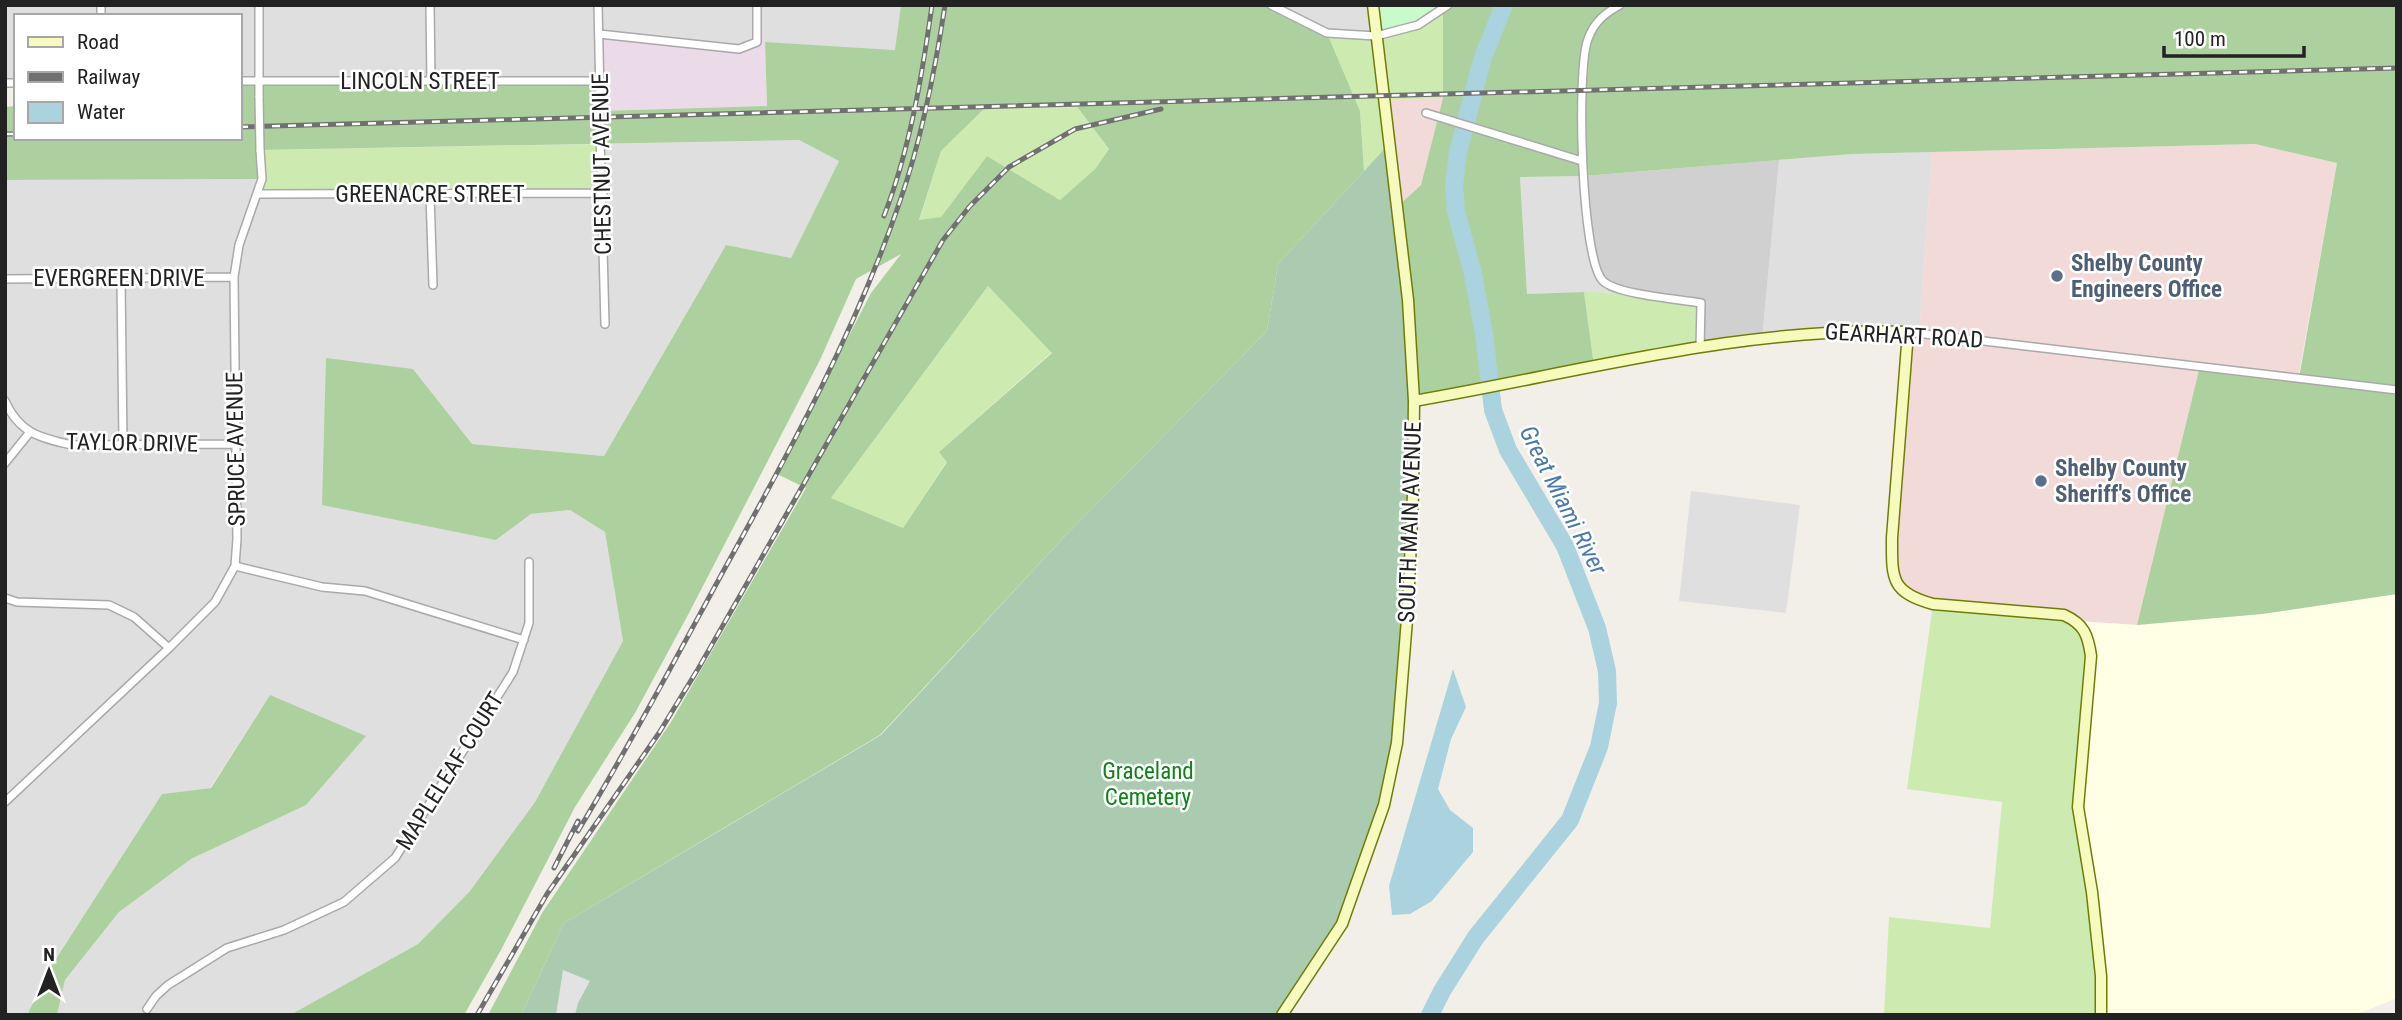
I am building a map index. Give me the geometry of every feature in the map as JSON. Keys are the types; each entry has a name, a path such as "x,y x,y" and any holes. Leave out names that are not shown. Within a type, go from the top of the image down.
{"street":[{"name":"SPRUCE AVENUE","path":"5,802 215,602 234,566 237,539 234,277 239,245 261,179 259,5"},
{"path":"430,5 431,82"},
{"name":"CHESTNUT AVENUE","path":"598,5 605,324"},
{"path":"599,34 739,49 757,42 757,5"},
{"path":"1271,5 1328,33 1376,36 1418,26 1448,5"},
{"name":"SOUTH MAIN AVENUE","path":"1282,1015 1342,924 1384,805 1397,743 1410,579 1414,401 1408,300 1370,5"},
{"path":"1620,5 1605,13 1594,25 1587,41 1583,62 1583,161 1590,246 1595,270 1603,281 1619,290 1701,303 1700,348"},
{"name":"LINCOLN STREET","path":"242,81 600,81"},
{"path":"1426,113 1583,161"},
{"name":"GREENACRE STREET","path":"258,194 603,193"},
{"path":"430,195 432,285"},
{"name":"EVERGREEN DRIVE","path":"5,279 234,277"},
{"path":"121,279 123,443"},
{"name":"GEARHART ROAD","path":"1414,401 1700,348 1807,332 1858,330 1962,337 2397,390"},
{"path":"1908,332 1892,538 1895,580 1901,589 1913,598 1933,604 2064,615 2077,621 2086,631 2089,641 2091,656 2078,807 2094,906 2101,976 2101,1015"},
{"path":"5,401 18,421 30,432 5,463"},
{"name":"TAYLOR DRIVE","path":"30,432 46,439 72,444 234,444"},
{"name":"MAPLELEAF COURT","path":"147,1009 168,985 227,948 284,930 344,902 395,858 513,672 529,623 529,562"},
{"path":"234,566 323,587 365,591 524,640"},
{"path":"5,598 17,602 109,605 134,617 169,648"}],"shaded area":[{"path":"5,5 901,5 896,50 757,42 600,81 242,81 242,14 14,14 14,83 5,83"},
{"path":"1271,5 1373,5 1376,36 1327,33"},
{"path":"599,34 739,49 765,42 767,106 600,111"},
{"path":"1443,98 1421,185 1397,207 1384,100"},
{"path":"799,140 839,161 791,258 726,245 604,456 471,444 413,369 496,540 531,514 570,510 605,532 623,641 535,802 470,891 418,944 290,1015 57,1015 65,980 119,912 191,859 306,805 270,695 210,788 162,794 52,965 27,1015 5,1015 5,180 262,179 601,144"},
{"path":"2255,144 2337,163 2298,378 2200,366 2137,625 2077,621 1913,598 1892,567 1908,332 1919,333 1932,152"},
{"path":"1932,152 1919,333 1762,339 1779,160 1852,154"},
{"path":"1779,160 1762,339 1700,348 1626,296 1609,292 1596,279 1590,246 1584,176"},
{"path":"1584,176 1596,278 1609,292 1527,294 1520,177"},
{"path":"1691,491 1800,505 1786,613 1679,601"},
{"path":"2397,594 2397,998 2355,1015 2101,1015 2078,807 2077,621 2137,625 2262,614"},
{"path":"563,970 590,981 575,1015 556,1015"}],"green space":[{"path":"901,5 1271,5 1327,33 1360,111 1364,171 1278,264 1267,331 1065,536 880,735 564,923 521,1015 488,1015 542,913 671,722 806,488 777,474 871,293 901,254 856,279 820,360 689,613 635,713 575,807 464,1015 290,1015 418,944 470,891 535,802 623,641 605,532 570,510 531,514 496,540 322,505 326,358 413,369 472,444 604,456 726,245 791,258 839,161 799,140 261,150 262,179 5,180 5,107 14,106 14,140 242,140 242,81 600,81 601,111 767,106 765,42 895,50","holes":["1075,104 1109,149 1095,169 1060,200 987,156 941,217 919,220 941,151 987,106","988,286 1052,353 939,452 947,462 903,528 831,498"]},
{"path":"1373,5 1448,5 1418,25 1376,36"},
{"path":"1448,5 2397,5 2397,594 2262,614 2137,625 2200,366 2299,378 2337,163 2255,144 1852,154 1584,176 1520,177 1527,294 1584,292 1594,366 1414,401 1397,207 1421,185 1443,98 1443,10"},
{"path":"1443,10 1443,98 1384,100 1389,144 1364,171 1360,111 1327,33 1376,36"},
{"path":"1075,104 1109,149 1095,169 1060,200 987,156 941,217 919,221 941,151 987,106"},
{"path":"601,144 603,193 258,194 260,150"},
{"name":"Graceland Cemetery","path":"1389,144 1414,401 1397,743 1384,805 1342,924 1282,1015 521,1015 564,923 881,735 1065,536 1267,331 1278,264"},
{"path":"988,286 1052,352 939,452 947,461 903,528 831,498"},
{"path":"1584,292 1637,296 1690,304 1699,308 1700,348 1594,366"},
{"path":"1933,604 2064,615 2089,641 2078,807 2101,1015 1884,1015 1889,917 1990,928 2002,802 1907,789"},
{"path":"270,695 366,736 306,805 191,859 119,912 65,980 57,1015 27,1015 52,965 162,794 211,788"}],"water":[{"path":"1453,669 1466,707 1451,739 1438,789 1450,810 1473,828 1473,852 1432,901 1410,914 1392,915 1389,886"}],"waterway":[{"name":"Great Miami River","path":"1430,1015 1476,937 1570,820 1599,747 1608,703 1607,671 1597,628 1565,546 1508,450 1493,410 1484,334 1473,274 1456,211 1454,185 1458,152 1482,60 1504,5"}],"railway":[{"path":"884,216 908,139 932,5"},
{"path":"578,831 635,733 774,479 843,342 883,249 915,153 945,5"},
{"path":"242,127 2397,68"},
{"path":"477,1015 547,894 659,733 698,669 943,240 970,206 1009,167 1075,129 1161,109"},
{"path":"5,134 14,134"},
{"path":"554,868 578,821"}],"place":[{"name":"Shelby County Engineers Office","path":"2057,276"},
{"name":"Shelby County Sheriff's Office","path":"2041,481"}]}
